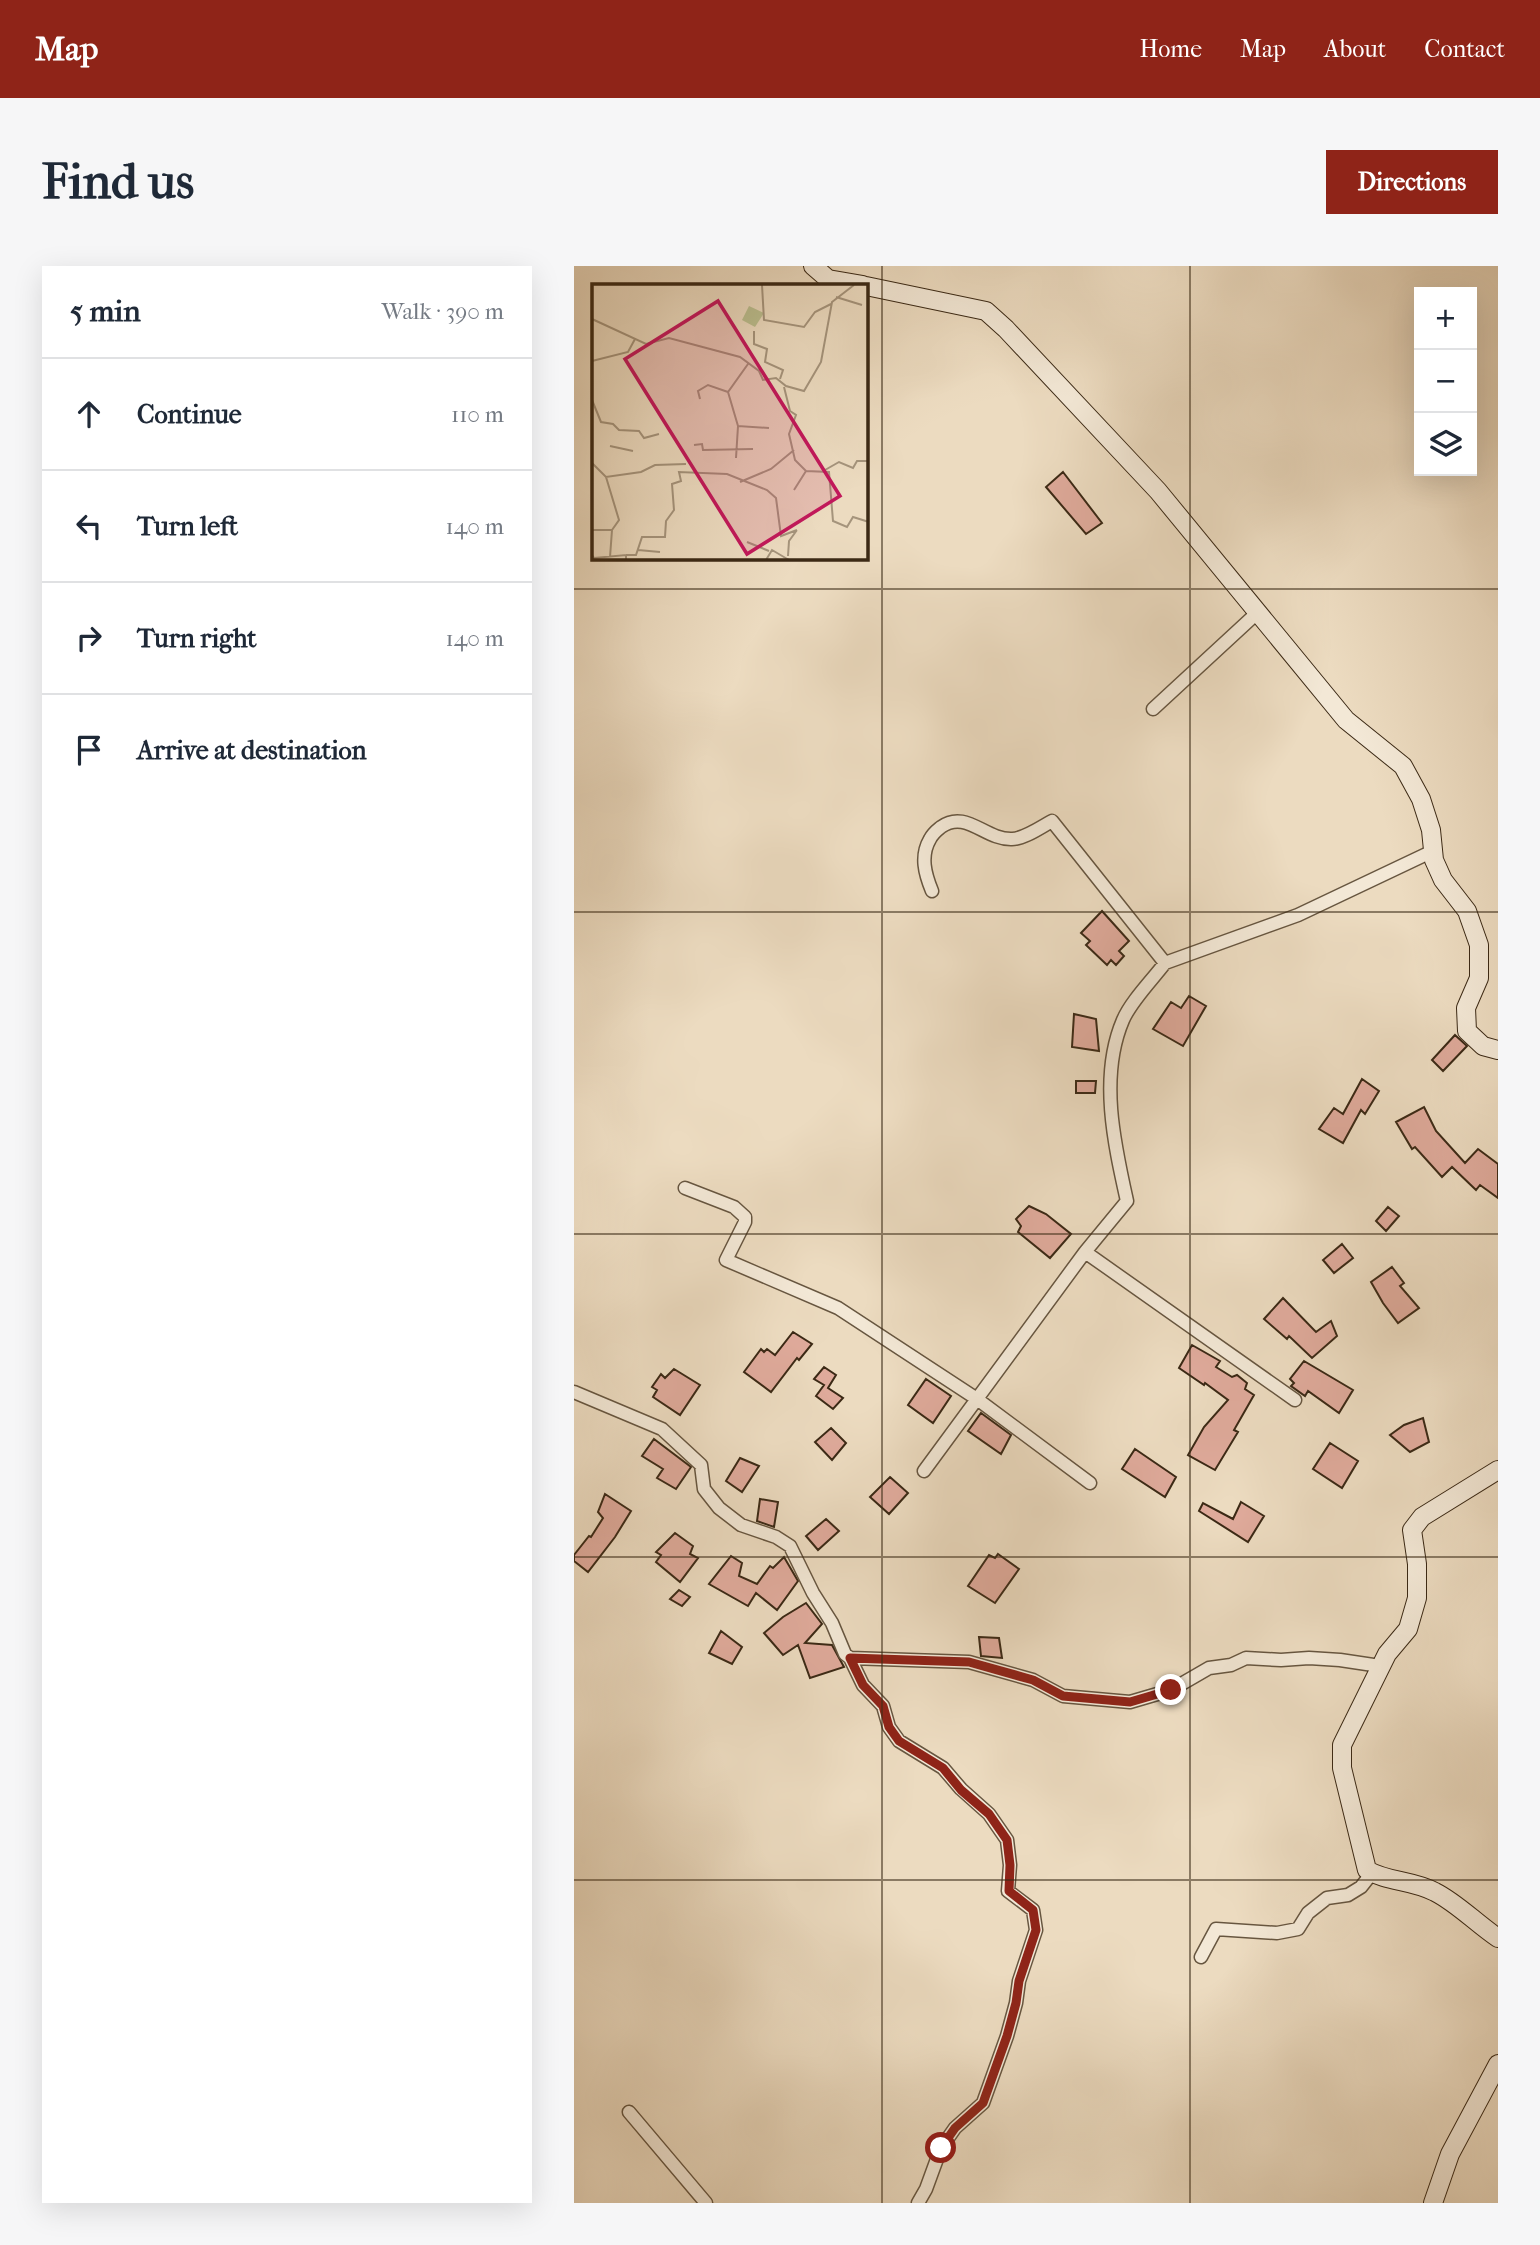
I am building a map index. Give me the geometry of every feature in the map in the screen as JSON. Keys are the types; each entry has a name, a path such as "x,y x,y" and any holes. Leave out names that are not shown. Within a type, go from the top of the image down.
{"street":[{"path":"813,266 828,279 854,284"},
{"path":"868,287 986,311 1158,491 1346,720 1402,766 1421,799 1431,830 1434,860 1443,880 1466,911 1479,945 1479,978 1466,1009 1467,1031 1483,1046 1498,1051"},
{"path":"1153,709 1257,613"},
{"path":"932,891 925,875 925,849 933,833 950,821 964,821 999,838 1015,840 1052,821 1165,963"},
{"path":"924,1471 1024,1332 1127,1201 1110,1107 1114,1046 1124,1017 1165,963 1298,915 1433,851"},
{"path":"685,1188 734,1208 745,1217 726,1259 838,1308 977,1399 1090,1483"},
{"path":"1085,1252 1295,1400"},
{"path":"574,1392 662,1429 701,1465 704,1489 719,1508 741,1525 776,1537 790,1546 832,1623 845,1654 850,1658 863,1685 883,1706 889,1727 899,1741 943,1768 961,1790 989,1814 1007,1840 1009,1891 1033,1910 1036,1930 1019,1981 1007,2036 983,2103 955,2128 941,2148 918,2203"},
{"path":"1498,1470 1422,1517 1412,1530 1417,1564 1417,1598 1408,1629 1380,1666 1342,1745 1342,1768 1367,1870 1379,1877 1410,1882 1436,1892 1498,1938"},
{"path":"850,1658 969,1662 1033,1680 1063,1696 1130,1702 1171,1690 1209,1668 1231,1665 1245,1658 1282,1661 1330,1659 1380,1666"},
{"path":"1201,1957 1216,1929 1277,1933 1298,1929 1308,1913 1327,1898 1348,1895 1361,1887 1372,1873"},
{"path":"1433,2203 1450,2154 1498,2064"},
{"path":"629,2112 706,2203"}],"building":[{"path":"1063,472 1102,523 1086,534 1046,487"},
{"path":"1102,911 1129,941 1119,951 1124,956 1116,965 1111,960 1107,965 1086,945 1090,941 1081,933"},
{"path":"1189,996 1206,1006 1183,1046 1153,1029 1171,1002 1181,1008"},
{"path":"1074,1014 1096,1019 1099,1051 1072,1047"},
{"path":"1455,1035 1467,1046 1443,1071 1432,1060"},
{"path":"1362,1079 1379,1091 1365,1114 1361,1110 1343,1143 1319,1129 1334,1108 1343,1114"},
{"path":"1076,1081 1096,1081 1095,1093 1076,1093"},
{"path":"1424,1107 1436,1131 1465,1163 1478,1149 1498,1164 1498,1198 1480,1185 1476,1190 1452,1167 1442,1177 1415,1147 1412,1149 1396,1122"},
{"path":"1029,1206 1046,1214 1071,1234 1050,1258 1018,1232 1021,1226 1016,1219"},
{"path":"1388,1207 1399,1216 1386,1231 1376,1221"},
{"path":"1342,1244 1353,1258 1334,1273 1323,1260"},
{"path":"1392,1267 1404,1283 1400,1286 1419,1308 1398,1323 1371,1282"},
{"path":"1283,1298 1316,1332 1331,1321 1337,1336 1312,1358 1289,1336 1287,1339 1264,1319"},
{"path":"793,1332 812,1344 799,1360 797,1358 771,1392 744,1372 761,1349 764,1352 767,1349 775,1355"},
{"path":"1192,1345 1220,1361 1216,1367 1232,1377 1237,1375 1247,1383 1245,1389 1254,1395 1234,1430 1238,1432 1215,1470 1188,1455 1204,1427 1228,1400 1179,1368"},
{"path":"1304,1361 1353,1390 1339,1413 1308,1391 1305,1396 1291,1386 1294,1383 1290,1379"},
{"path":"824,1367 836,1375 828,1388 843,1398 833,1409 816,1396 824,1385 814,1379"},
{"path":"674,1369 700,1385 680,1415 653,1397 657,1390 652,1387 661,1374 665,1378"},
{"path":"926,1379 951,1396 933,1423 908,1405"},
{"path":"981,1413 1011,1435 1001,1454 968,1431"},
{"path":"1423,1418 1429,1442 1410,1452 1390,1435 1404,1425"},
{"path":"831,1428 846,1443 832,1460 815,1442"},
{"path":"654,1439 691,1467 676,1489 657,1478 663,1469 642,1456"},
{"path":"1330,1443 1358,1461 1342,1488 1313,1469"},
{"path":"1135,1449 1176,1477 1165,1497 1122,1469"},
{"path":"740,1458 759,1466 742,1492 726,1481"},
{"path":"890,1477 908,1493 889,1514 870,1497"},
{"path":"605,1494 631,1511 588,1572 574,1561 574,1555 589,1536 591,1537 603,1518 598,1512"},
{"path":"760,1499 778,1502 774,1527 757,1521"},
{"path":"1241,1502 1264,1516 1248,1542 1199,1511 1203,1503 1233,1519"},
{"path":"826,1519 839,1531 818,1550 806,1536"},
{"path":"675,1533 693,1546 690,1554 698,1558 680,1582 656,1562 661,1555 656,1552"},
{"path":"998,1554 1019,1569 995,1603 968,1586 989,1555 995,1558"},
{"path":"731,1556 742,1563 739,1576 757,1584 770,1566 773,1568 784,1557 798,1581 777,1610 756,1593 748,1606 709,1584"},
{"path":"679,1590 690,1597 682,1606 670,1599"},
{"path":"806,1603 822,1624 805,1643 832,1645 844,1667 810,1678 798,1645 783,1655 764,1633"},
{"path":"721,1631 742,1647 732,1664 709,1653"},
{"path":"979,1637 999,1638 1002,1658 981,1656"}],"route":[{"path":"941,2148 955,2128 983,2103 1007,2036 1019,1981 1036,1930 1033,1910 1009,1891 1007,1840 989,1814 961,1790 943,1768 899,1741 889,1727 883,1706 863,1685 850,1658 969,1662 1033,1680 1063,1696 1130,1702 1171,1690"}]}
